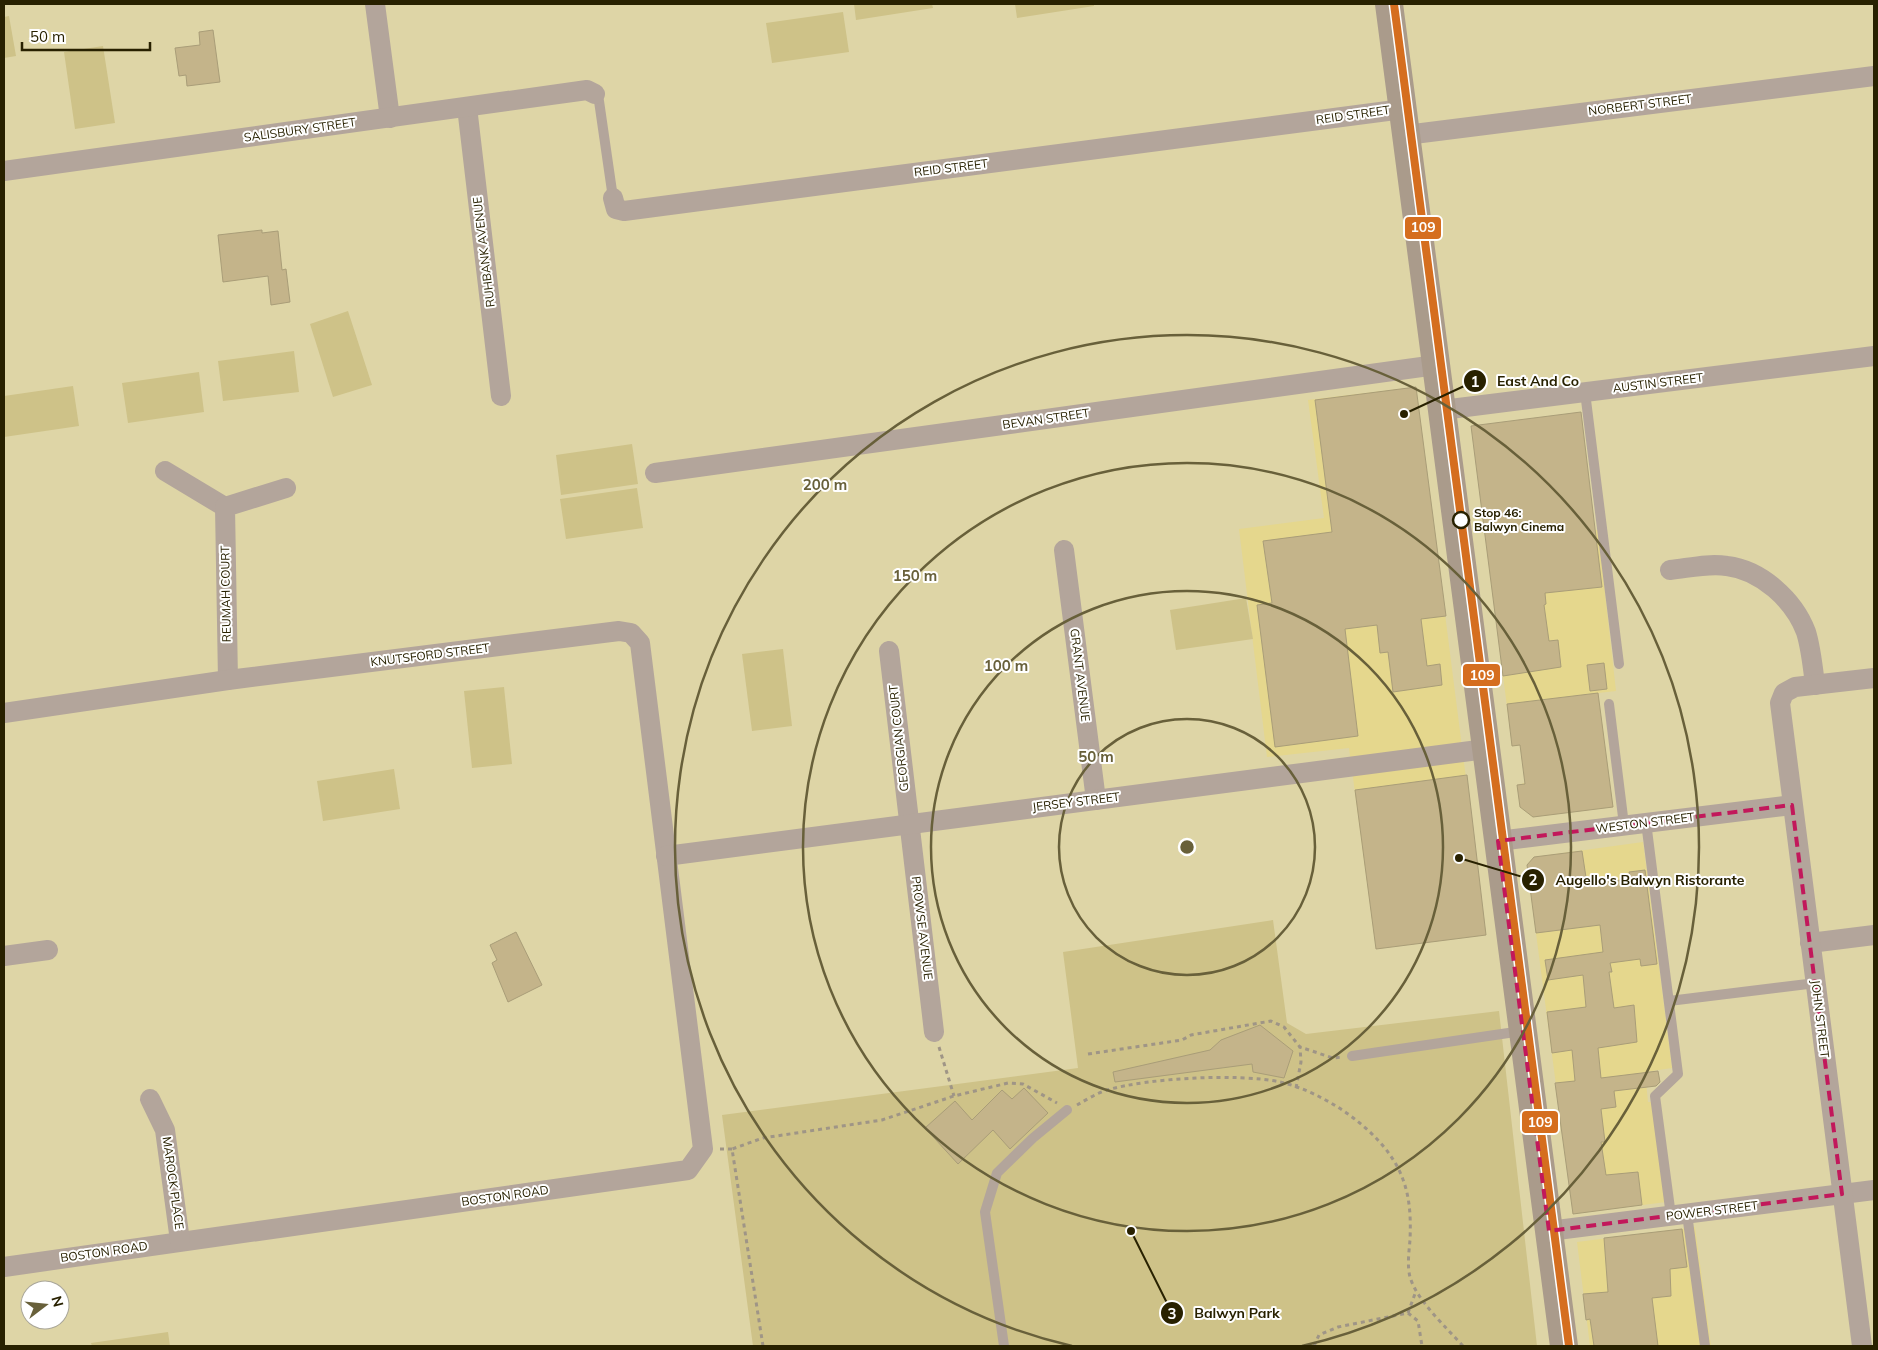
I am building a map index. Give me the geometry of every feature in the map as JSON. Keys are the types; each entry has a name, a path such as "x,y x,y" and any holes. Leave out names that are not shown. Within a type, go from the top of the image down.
{"main road":[{"path":"1389,4 1564,1346"}],"street":[{"path":"376,4 390,118"},
{"name":"NORBERT STREET","path":"1405,122 1874,76"},
{"name":"SALISBURY STREET","path":"4,171 588,90 595,94"},
{"name":"RUHBANK AVENUE","path":"467,107 501,396"},
{"name":"REID STREET","path":"613,198 616,208 624,211 1405,122"},
{"name":"AUSTIN STREET","path":"1442,410 1874,356"},
{"name":"BEVAN STREET","path":"655,474 1436,365"},
{"path":"165,471 225,507 286,488"},
{"name":"REUMAH COURT","path":"225,507 228,680"},
{"name":"GRANT AVENUE","path":"1064,550 1096,800"},
{"path":"1670,570 1728,566 1754,574 1786,601 1802,624 1808,642 1815,685 1874,678"},
{"name":"KNUTSFORD STREET","path":"4,712 228,680 610,632 631,633 640,643 666,856"},
{"name":"GEORGIAN COURT","path":"889,651 909,824"},
{"name":"JOHN STREET","path":"1815,685 1795,687 1784,693 1780,700 1780,709 1862,1346"},
{"name":"JERSEY STREET","path":"666,856 1486,749"},
{"name":"WESTON STREET","path":"1498,841 1792,804"},
{"name":"PROWSE AVENUE","path":"909,824 934,1032"},
{"name":"BOSTON ROAD","path":"4,1267 688,1170 703,1149 666,856"},
{"path":"1810,943 1874,935"},
{"path":"4,956 48,950"},
{"name":"MAROCK PLACE","path":"150,1099 165,1130 180,1241"},
{"name":"POWER STREET","path":"1549,1231 1874,1190"}],"lane":[{"name":"REID STREET","path":"595,94 599,101 613,198"},
{"path":"1585,392 1619,664"},
{"path":"1609,704 1624,825"},
{"path":"1646,822 1678,1074 1655,1096 1705,1346"},
{"path":"1669,1001 1816,983"},
{"path":"1352,1056 1523,1031"},
{"path":"1004,1346 985,1212 997,1173 1032,1138 1066,1110"}],"path":[{"path":"1088,1054 1182,1040 1191,1035 1271,1021 1284,1027 1300,1047 1333,1058 1352,1056"},
{"path":"934,1032 954,1096"},
{"path":"1296,1088 1301,1062 1300,1047"},
{"path":"763,1346 732,1150 763,1138 882,1120 954,1096 1008,1083 1023,1084 1066,1110 1106,1090 1148,1082 1222,1077 1281,1082 1332,1102 1363,1126 1387,1149 1407,1192 1410,1210 1408,1263 1410,1278 1416,1291 1463,1346"},
{"path":"1408,1312 1416,1291"},
{"path":"1314,1346 1319,1335 1338,1327 1408,1312"},
{"path":"1408,1312 1418,1321 1422,1346"}],"highlighted area":[{"path":"1792,805 1842,1194 1549,1231 1498,841"}],"shaded area":[{"path":"854,4 932,4 933,8 856,20"},
{"path":"1015,4 1094,4 1094,6 1017,18"},
{"path":"843,12 849,52 772,63 766,23"},
{"path":"9,16 16,56 4,58 4,17"},
{"path":"103,46 115,123 75,129 64,52"},
{"path":"348,311 372,385 333,397 310,324"},
{"path":"294,351 299,392 223,401 218,361"},
{"path":"199,372 204,412 128,423 122,383"},
{"path":"73,386 79,426 4,437 4,396"},
{"path":"1416,387 1486,935 1376,949 1349,748 1267,757 1239,529 1324,518 1308,400"},
{"path":"632,444 638,484 561,495 556,455"},
{"path":"637,488 643,528 566,539 560,499"},
{"path":"1598,530 1616,691 1598,693 1613,807 1533,817 1520,807 1517,785 1525,783 1520,745 1512,746 1486,542"},
{"path":"1246,598 1253,639 1176,650 1170,610"},
{"path":"783,649 792,726 752,731 742,654"},
{"path":"504,687 512,764 472,768 464,691"},
{"path":"394,769 400,809 323,821 317,781"},
{"path":"1643,842 1672,1068 1645,1072 1648,1102 1653,1102 1666,1202 1573,1214 1527,865 1534,857"},
{"path":"1273,920 1287,1023 1306,1034 1499,1011 1537,1346 753,1346 722,1115 1078,1068 1063,952"},
{"path":"1695,1227 1711,1346 1590,1346 1577,1242"},
{"path":"168,1332 170,1346 92,1346 91,1343"}],"building":[{"path":"213,30 220,82 187,86 186,75 179,76 175,48 200,45 199,32"},
{"path":"262,230 262,233 278,231 282,270 286,269 290,302 271,305 268,276 223,282 218,235"},
{"path":"1416,387 1446,616 1421,619 1427,666 1440,664 1442,685 1393,692 1388,652 1380,653 1377,625 1345,629 1358,736 1275,747 1257,605 1272,603 1263,541 1332,532 1315,400"},
{"path":"1581,412 1602,587 1545,593 1546,604 1544,605 1549,641 1558,640 1561,667 1503,676 1471,426"},
{"path":"1604,663 1607,689 1590,691 1587,665"},
{"path":"1598,693 1613,807 1533,817 1520,807 1517,785 1525,784 1520,745 1512,746 1507,704"},
{"path":"1467,775 1486,935 1376,949 1355,790"},
{"path":"1582,851 1587,884 1630,879 1629,872 1645,870 1657,964 1641,966 1640,959 1610,963 1612,972 1609,972 1614,1008 1634,1005 1637,1042 1598,1048 1601,1078 1658,1071 1660,1082 1656,1086 1614,1091 1616,1107 1601,1109 1605,1142 1601,1142 1606,1175 1638,1172 1642,1205 1573,1214 1555,1083 1575,1081 1572,1050 1552,1053 1547,1012 1586,1007 1583,975 1548,980 1545,960 1603,952 1600,925 1536,933 1527,865 1534,857"},
{"path":"516,932 542,985 508,1002 492,963 497,960 490,945"},
{"path":"1260,1025 1293,1051 1284,1078 1253,1072 1252,1064 1115,1082 1113,1072 1210,1050 1221,1040"},
{"path":"1024,1088 1048,1113 1010,1149 993,1130 958,1164 925,1128 955,1101 972,1120 1002,1090 1012,1099"},
{"path":"1682,1229 1687,1267 1670,1269 1671,1296 1652,1298 1658,1346 1594,1346 1590,1319 1586,1320 1583,1294 1608,1292 1604,1238"}],"transit line":[{"name":"109","path":"1394,4 1569,1346"}],"place":[{"name":"East And Co","path":"1404,414"},
{"name":"Stop 46: Balwyn Cinema","path":"1461,520"},
{"name":"Augello's Balwyn Ristorante","path":"1459,858"},
{"name":"Balwyn Park","path":"1131,1231"}]}
